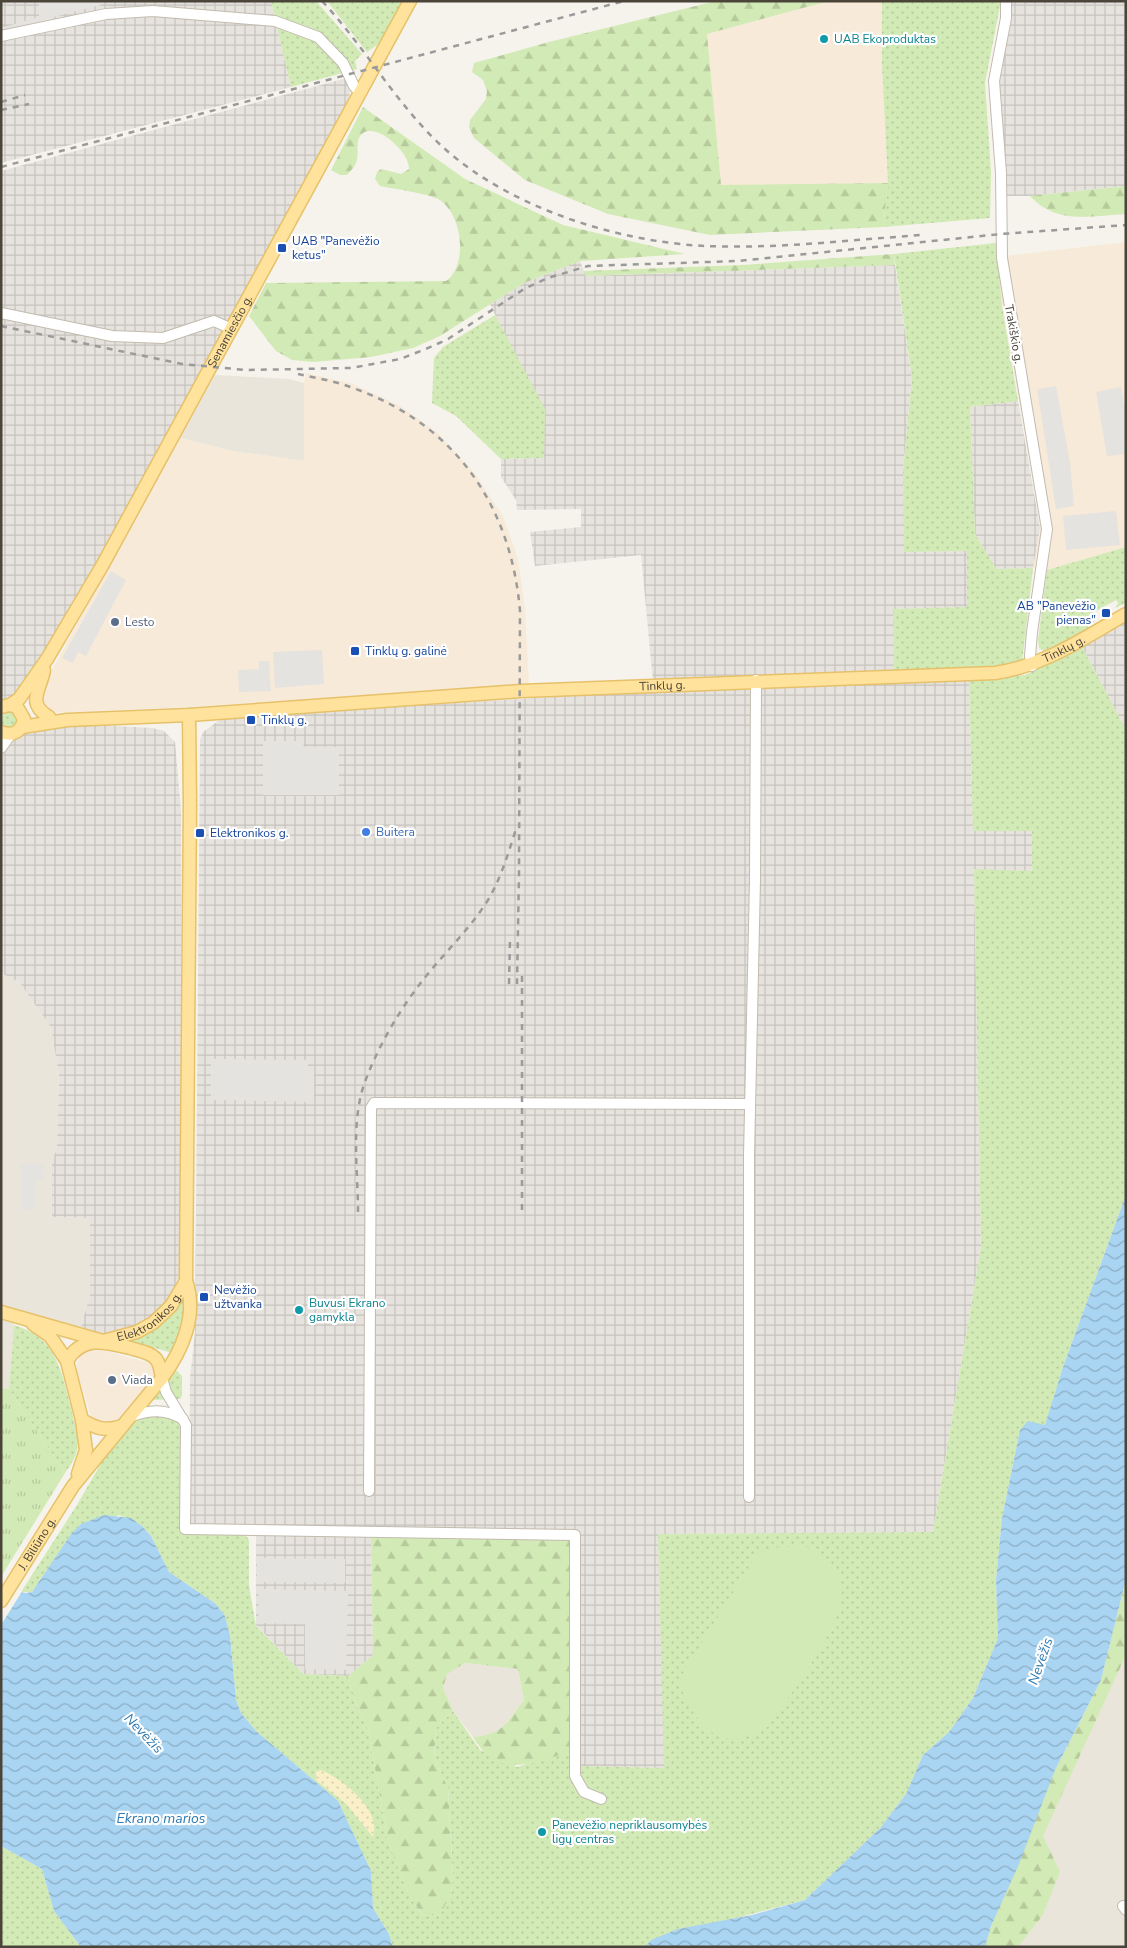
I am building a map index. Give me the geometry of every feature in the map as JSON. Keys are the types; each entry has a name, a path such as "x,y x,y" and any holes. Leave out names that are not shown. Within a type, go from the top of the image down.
{"main road":[{"name":"Senamiesčio g.","path":"16,724 46,665 232,329 410,1"},
{"name":"Tinklų g.","path":"16,724 189,715 521,691 756,680 995,673 1032,666 1126,614"},
{"name":"Senamiesčio g.","path":"46,665 35,700 36,706 49,717"},
{"name":"Senamiesčio g.","path":"6,706 19,699 46,665"},
{"name":"Senamiesčio g.","path":"6,706 17,707 16,724"},
{"name":"Elektronikos g.","path":"162,1378 176,1358 188,1323 190,1291 186,1281 189,715"},
{"name":"Tinklų g.","path":"16,724 49,717 67,720"},
{"name":"Elektronikos g.","path":"103,1341 137,1332 153,1322 171,1306 186,1281"},
{"path":"1,1312 148,1353 156,1359 162,1378 125,1422 106,1430 98,1429 82,1420 67,1360 50,1336 24,1319"},
{"path":"67,1360 72,1352 81,1346 103,1341"},
{"name":"J. Biliūno g.","path":"73,1486 86,1450 82,1420"},
{"name":"J. Biliūno g.","path":"1,1601 73,1486 125,1422"}],"street":[{"name":"Trakiškio g.","path":"1006,1 1006,18 994,80 1001,173 1002,258 1047,530 1031,638 1032,666"},
{"path":"1,36 106,14 153,11 275,20 318,37 343,63 354,86 360,93"},
{"path":"1,313 112,336 163,338 214,321 232,329"},
{"path":"750,1497 750,1104 756,680"},
{"name":"Senamiesčio g.","path":"1,748 16,724"},
{"path":"369,1491 371,1108 374,1103 750,1104"},
{"path":"162,1378 166,1392 186,1425 186,1529 575,1535 575,1776 584,1792 602,1798"},
{"path":"125,1422 147,1411 164,1411 184,1420"}],"shaded area":[{"path":"1,1 271,1 291,87 1,163"},
{"path":"39,1 101,1 101,5 50,18 51,25 1,36 1,28 39,17"},
{"path":"829,1 882,1 882,65 888,183 721,186 707,34"},
{"path":"1006,1 1126,1 1126,186 1030,196 1001,196 994,81"},
{"path":"347,78 350,89 349,102 98,565 31,677 13,700 1,702 1,171"},
{"path":"1126,242 1126,547 1047,570 1033,568 1040,528 1040,516 1002,306 997,257"},
{"path":"580,261 586,276 895,265 912,378 903,470 905,552 967,551 967,607 894,609 894,671 653,682 641,555 535,566 530,532 581,527 581,509 517,510 516,500 501,477 501,459 544,458 511,348 490,304 524,283"},
{"path":"306,373 353,384 400,406 438,433 475,474 503,516 518,559 525,609 529,685 188,707 48,713 40,696 42,688 180,438 232,451 304,461 304,383"},
{"path":"215,375 289,379 304,383 304,461 232,451 180,438"},
{"path":"1056,386 1070,462 1074,506 1056,509 1037,389"},
{"path":"1121,387 1126,414 1126,454 1107,456 1096,392"},
{"path":"1018,401 1040,528 1033,568 996,569 975,534 970,407"},
{"path":"1116,511 1120,545 1066,550 1063,516"},
{"path":"111,571 126,580 86,656 78,652 73,663 62,658"},
{"path":"1126,620 1126,730 1082,647"},
{"path":"322,650 324,684 275,688 273,652"},
{"path":"259,661 269,661 271,691 239,692 238,670 259,669"},
{"path":"969,680 973,830 1032,831 1032,871 974,870 981,1247 933,1532 658,1534 665,1768 578,1766 575,1535 371,1531 373,1655 348,1676 303,1674 256,1625 256,1526 189,1524 190,1379 195,1332 200,740 203,732 221,719 326,711 614,693"},
{"path":"77,724 152,728 164,731 175,742 181,810 182,1264 178,1279 167,1303 150,1318 137,1325 102,1334 81,1327 90,1295 90,1218 52,1217 52,1162 57,1148 59,1075 51,1027 19,982 1,973 1,757 12,742 27,730"},
{"path":"263,741 301,741 305,747 339,747 339,795 263,795"},
{"path":"1,973 19,982 51,1027 59,1075 57,1148 52,1162 52,1217 90,1218 90,1295 81,1327 1,1306"},
{"path":"211,1059 308,1060 308,1070 314,1070 314,1102 211,1100"},
{"path":"21,1164 43,1164 43,1180 35,1180 35,1210 21,1210"},
{"path":"1,1319 14,1323 9,1389 1,1388"},
{"path":"102,1350 150,1363 154,1365 156,1375 118,1424 112,1426 92,1420 76,1368 81,1354 86,1351"},
{"path":"257,1558 345,1559 345,1583 257,1582"},
{"path":"259,1589 348,1591 346,1670 305,1669 305,1624 258,1623"},
{"path":"1126,1655 1126,1947 1018,1947 1043,1915 1060,1872 1042,1837"},
{"path":"465,1663 518,1669 524,1700 501,1730 492,1734 473,1737 453,1711 443,1688 447,1673"}],"green space":[{"path":"271,1 316,1 362,54 355,61 357,69 291,87"},
{"path":"327,1 403,1 383,41 367,52"},
{"path":"716,1 829,1 707,34 721,185 888,183 883,227 710,235 608,214 525,180 474,138 469,127 470,120 486,99 487,91 483,80 472,72 474,63 549,42"},
{"path":"882,1 1001,1 985,83 991,172 990,218 883,227 888,183 882,65"},
{"path":"363,107 465,179 563,225 685,254 580,261 524,283 440,336 413,348 371,357 313,362 292,360 276,351 249,316 266,283 446,281 458,263 460,239 453,215 446,206 438,199 432,197 380,186 375,179 377,172 381,169 401,174 409,169 404,155 392,141 377,132 369,131 363,133 358,143 355,165 347,175 340,175 331,170"},
{"path":"1126,186 1126,214 1087,217 1063,215 1040,205 1030,196"},
{"path":"996,243 1002,306 1018,401 970,407 975,534 996,569 1033,568 1022,663 1000,667 894,671 893,609 967,607 967,551 904,552 903,470 912,378 894,254"},
{"path":"894,254 895,265 585,276 584,271 742,265"},
{"path":"495,315 545,409 544,458 501,459 456,416 432,403 434,358 443,347"},
{"path":"1126,547 1126,603 1115,608 1118,603 1116,600 1089,615 1091,619 1097,619 1078,636 1046,653 1039,648 1038,640 1047,570"},
{"path":"1082,647 1126,730 1126,1195 1063,1367 1045,1426 1020,1430 1002,1518 996,1581 998,1638 973,1698 949,1732 923,1755 906,1794 881,1827 805,1900 651,1940 645,1947 393,1947 389,1934 373,1908 371,1871 338,1801 256,1731 241,1713 236,1700 230,1636 225,1616 216,1604 169,1572 151,1536 142,1526 119,1515 71,1534 32,1592 21,1592 77,1505 103,1460 134,1421 151,1415 175,1419 181,1426 182,1533 245,1534 249,1540 249,1586 256,1626 303,1674 348,1676 357,1707 368,1729 388,1841 409,1895 423,1916 440,1915 451,1894 453,1877 448,1788 434,1758 436,1728 453,1711 480,1750 517,1767 575,1750 578,1766 664,1768 658,1534 933,1532 981,1247 974,869 1032,871 1032,831 973,831 969,680 1025,675"},
{"path":"9,712 17,720 9,728 1,720"},
{"path":"185,1290 182,1322 172,1353 128,1340"},
{"path":"14,1325 40,1338 48,1347 60,1369 71,1408 77,1440 75,1456 65,1473 9,1389"},
{"path":"177,1371 182,1376 182,1396 180,1399 151,1400 172,1372"},
{"path":"1,1388 9,1389 65,1473 1,1577"},
{"path":"371,1531 575,1535 575,1750 519,1765 506,1764 494,1760 483,1751 473,1737 498,1730 508,1721 524,1700 518,1669 465,1663 447,1674 443,1688 453,1711 436,1728 434,1758 448,1788 453,1877 451,1894 440,1915 423,1916 409,1895 388,1841 368,1729 357,1707 348,1676 373,1655"},
{"path":"805,1546 829,1562 837,1574 842,1588 841,1602 826,1639 769,1726 751,1735 736,1738 723,1737 711,1732 693,1711 678,1681 757,1554 770,1548"},
{"path":"1126,1579 1126,1655 1043,1836 1060,1872 1043,1915 1018,1947 985,1947 991,1926 1055,1770 1101,1680"},
{"path":"1,1846 42,1869 54,1911 81,1947 1,1947"}],"sand":[{"path":"321,1770 340,1780 366,1806 372,1816 373,1837 346,1804 316,1780 316,1772"}],"water":[{"name":"Nevėžis","path":"1126,1195 1126,1579 1101,1680 1055,1770 1019,1864 991,1926 985,1947 645,1947 651,1940 678,1929 752,1915 805,1900 881,1827 906,1794 923,1755 949,1732 973,1698 998,1638 996,1581 1002,1518 1020,1430 1028,1421 1045,1425 1063,1367"},
{"name":"Ekrano marios","path":"104,1515 131,1518 142,1526 151,1536 169,1572 216,1604 225,1616 230,1636 236,1700 241,1713 256,1731 338,1801 371,1871 373,1908 389,1934 393,1947 81,1947 54,1911 42,1869 1,1846 1,1589 26,1593 32,1592 71,1534 81,1524"}],"pier":[{"path":"1,1587 23,1590 1,1625"}],"railway":[{"path":"322,1 397,96 445,149 472,170 533,205 602,229 672,243 706,246 787,245 921,235"},
{"path":"1,167 624,1"},
{"path":"1,102 25,95"},
{"path":"1,110 29,104"},
{"path":"1,326 182,364 246,370 351,368 400,359 426,349 448,339 524,289 548,278 588,266 738,261 1001,234 1126,225"},
{"path":"298,374 353,388 389,404 421,423 448,446 471,473 490,503 504,536 514,572 520,611 517,984"},
{"path":"358,1212 356,1128 361,1095 371,1066 384,1040 414,991 473,921 493,892 516,829"},
{"path":"509,984 510,939"},
{"path":"522,976 522,1211"}],"place":[{"name":"UAB Ekoproduktas","path":"824,39"},
{"name":"UAB \"Panevėžio ketus\"","path":"282,248"},
{"name":"AB \"Panevėžio pienas\"","path":"1106,613"},
{"name":"Lesto","path":"115,622"},
{"name":"Tinklų g. galinė","path":"355,651"},
{"name":"Tinklų g.","path":"251,720"},
{"name":"Buitera","path":"366,832"},
{"name":"Elektronikos g.","path":"200,833"},
{"name":"Nevėžio užtvanka","path":"204,1297"},
{"name":"Buvusi Ekrano gamykla","path":"299,1310"},
{"name":"Viada","path":"112,1380"},
{"name":"Panevėžio nepriklausomybės ligų centras","path":"542,1832"}]}
